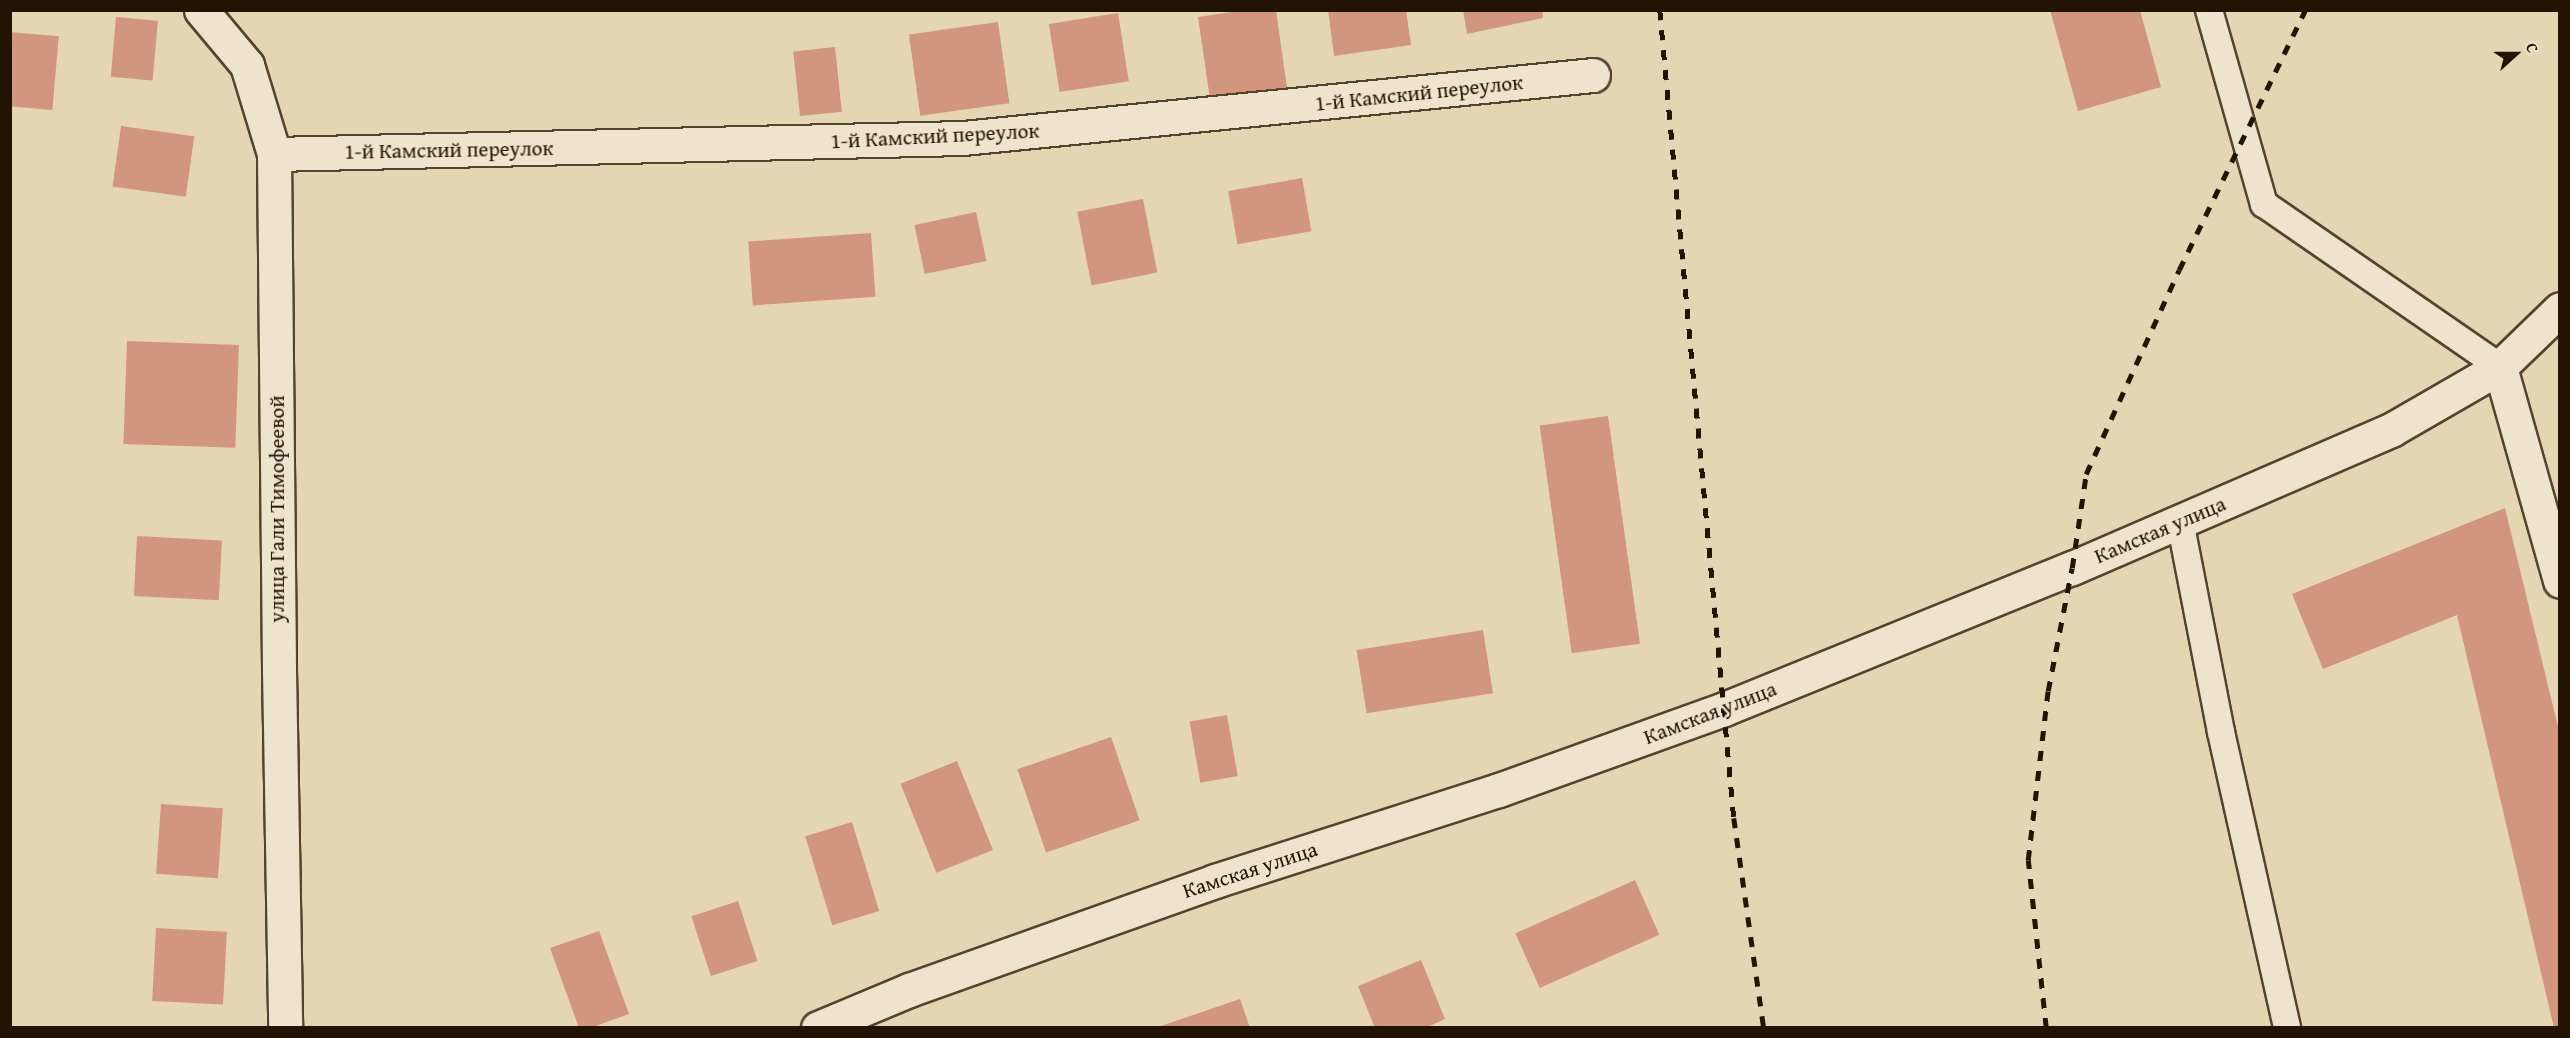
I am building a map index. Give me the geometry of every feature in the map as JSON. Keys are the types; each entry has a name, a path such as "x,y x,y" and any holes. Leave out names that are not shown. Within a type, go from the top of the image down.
{"street":[{"name":"улица Гали Тимофеевой","path":"201,10 247,65 274,154 285,1028"},
{"name":"1-й Камский переулок","path":"274,154 963,138 1593,75"},
{"name":"Камская улица","path":"818,1028 909,990 1215,881 1499,790 1725,710 2180,521 2391,430 2500,367 2559,309"},
{"path":"2500,367 2559,580"}],"lane":[{"path":"2209,10 2264,204 2500,367"},
{"path":"2180,521 2221,732 2287,1028"}],"building":[{"path":"1245,10 1276,10 1287,88 1210,99 1198,17"},
{"path":"1328,10 1406,10 1411,45 1334,56"},
{"path":"1463,10 1542,10 1543,18 1467,34"},
{"path":"2050,10 2140,10 2161,87 2078,111"},
{"path":"1118,13 1129,81 1060,92 1049,24"},
{"path":"116,17 158,21 153,80 111,77"},
{"path":"998,22 1009,103 920,116 909,35"},
{"path":"10,32 59,36 52,110 10,106"},
{"path":"835,47 842,112 800,116 793,51"},
{"path":"121,126 194,136 186,197 113,186"},
{"path":"1302,178 1311,231 1238,244 1228,191"},
{"path":"1143,199 1157,273 1092,285 1077,212"},
{"path":"976,212 986,261 925,274 914,225"},
{"path":"871,233 875,297 753,305 748,242"},
{"path":"127,341 239,345 235,448 123,444"},
{"path":"1608,416 1640,644 1572,653 1540,426"},
{"path":"2505,508 2560,735 2560,1028 2554,1028 2457,615 2323,669 2292,594"},
{"path":"137,536 222,540 219,600 134,596"},
{"path":"1483,630 1493,693 1367,713 1357,650"},
{"path":"1227,715 1238,776 1200,783 1190,722"},
{"path":"1111,737 1140,820 1046,852 1017,769"},
{"path":"957,761 993,850 936,873 900,784"},
{"path":"161,804 223,808 218,878 156,874"},
{"path":"852,822 879,911 832,925 805,836"},
{"path":"1635,880 1659,935 1540,988 1515,933"},
{"path":"738,901 757,961 711,976 691,916"},
{"path":"156,928 227,932 223,1005 152,1001"},
{"path":"599,931 629,1014 590,1028 579,1028 550,948"},
{"path":"1421,960 1445,1019 1425,1028 1375,1028 1358,986"},
{"path":"1240,999 1250,1028 1158,1028 1158,1027"}],"railway":[{"path":"1660,10 1734,818 1764,1028"},
{"path":"2046,1028 2028,860 2048,691 2072,568 2086,474 2179,270 2305,10"}]}
